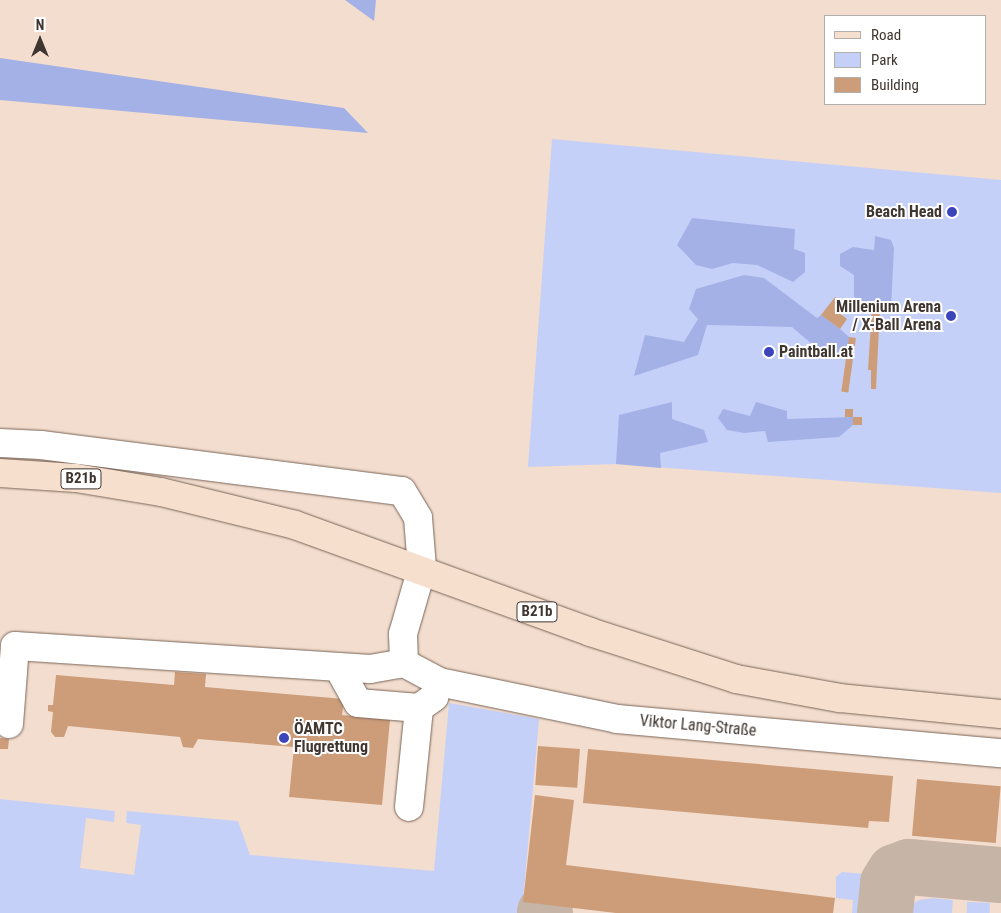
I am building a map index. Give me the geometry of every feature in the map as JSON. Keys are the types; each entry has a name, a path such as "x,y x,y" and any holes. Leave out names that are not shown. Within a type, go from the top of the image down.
{"main road":[{"name":"B21b","path":"0,473 76,478 161,492 296,525 422,568 590,632 736,679 840,698 1001,714"}],"street":[{"path":"0,443 70,448 402,491 418,518 422,568 403,634 404,663 370,669 15,646 9,724"},
{"name":"Viktor Lang-Straße","path":"404,663 439,682 618,719 1001,753"},
{"path":"338,667 358,703 419,708 434,697 439,682"},
{"path":"409,807 419,708"}],"green space":[{"name":"Paintball.at","path":"552,139 1001,180 1001,493 616,464 528,467"},
{"path":"449,703 539,719 523,902 529,913 0,913 0,799 115,811 114,822 86,818 80,868 134,875 141,825 126,823 127,811 238,821 250,855 434,871"},
{"path":"842,872 865,874 874,882 872,913 852,913 853,900 836,898 836,877"},
{"path":"933,898 953,900 952,913 900,913 919,900"},
{"path":"967,902 990,903 990,913 967,913"}],"shaded area":[{"path":"345,0 376,0 374,21"},
{"path":"0,58 344,108 368,133 0,100"},
{"path":"692,218 795,229 794,249 805,253 805,272 793,282 757,265 733,263 712,269 696,265 677,245"},
{"path":"875,236 891,240 894,248 891,309 872,306 854,297 854,275 840,266 840,254 853,247 874,250"},
{"path":"744,275 764,278 817,318 821,315 840,329 849,337 848,356 820,351 792,327 707,325 698,355 634,376 645,335 684,342 698,319 689,309 696,289"},
{"path":"672,402 672,419 704,430 708,442 660,453 661,468 616,464 619,415"},
{"path":"756,402 787,411 787,419 853,417 853,425 839,437 768,442 765,431 744,433 727,430 718,418 723,409 750,416"}],"building":[{"path":"835,297 845,304 838,312 847,319 840,329 821,315"},
{"path":"872,306 880,307 876,389 871,389 871,370 868,370"},
{"path":"849,337 856,338 848,392 841,391"},
{"path":"845,409 853,409 853,417 845,417"},
{"path":"853,417 862,417 862,425 853,425"},
{"name":"ÖAMTC Flugrettung","path":"175,672 206,674 205,687 344,699 342,715 390,720 382,805 289,797 294,747 198,739 193,748 183,747 180,737 68,726 64,737 55,737 51,732 53,712 48,711 48,705 53,705 56,675 174,685"},
{"path":"0,738 9,739 8,749 0,749"},
{"path":"538,746 580,749 577,788 535,785"},
{"path":"588,749 893,776 889,822 869,821 868,828 583,803"},
{"path":"917,779 1001,786 996,843 912,836"},
{"path":"535,795 574,800 566,865 835,898 833,913 616,913 523,902"}],"taxiway":[{"path":"885,913 888,883 895,872 909,867 1001,875"}],"place":[{"name":"Beach Head","path":"952,212"},
{"name":"Millenium Arena / X-Ball Arena","path":"951,316"},
{"name":"Paintball.at","path":"769,352"},
{"name":"ÖAMTC Flugrettung","path":"284,738"}]}
